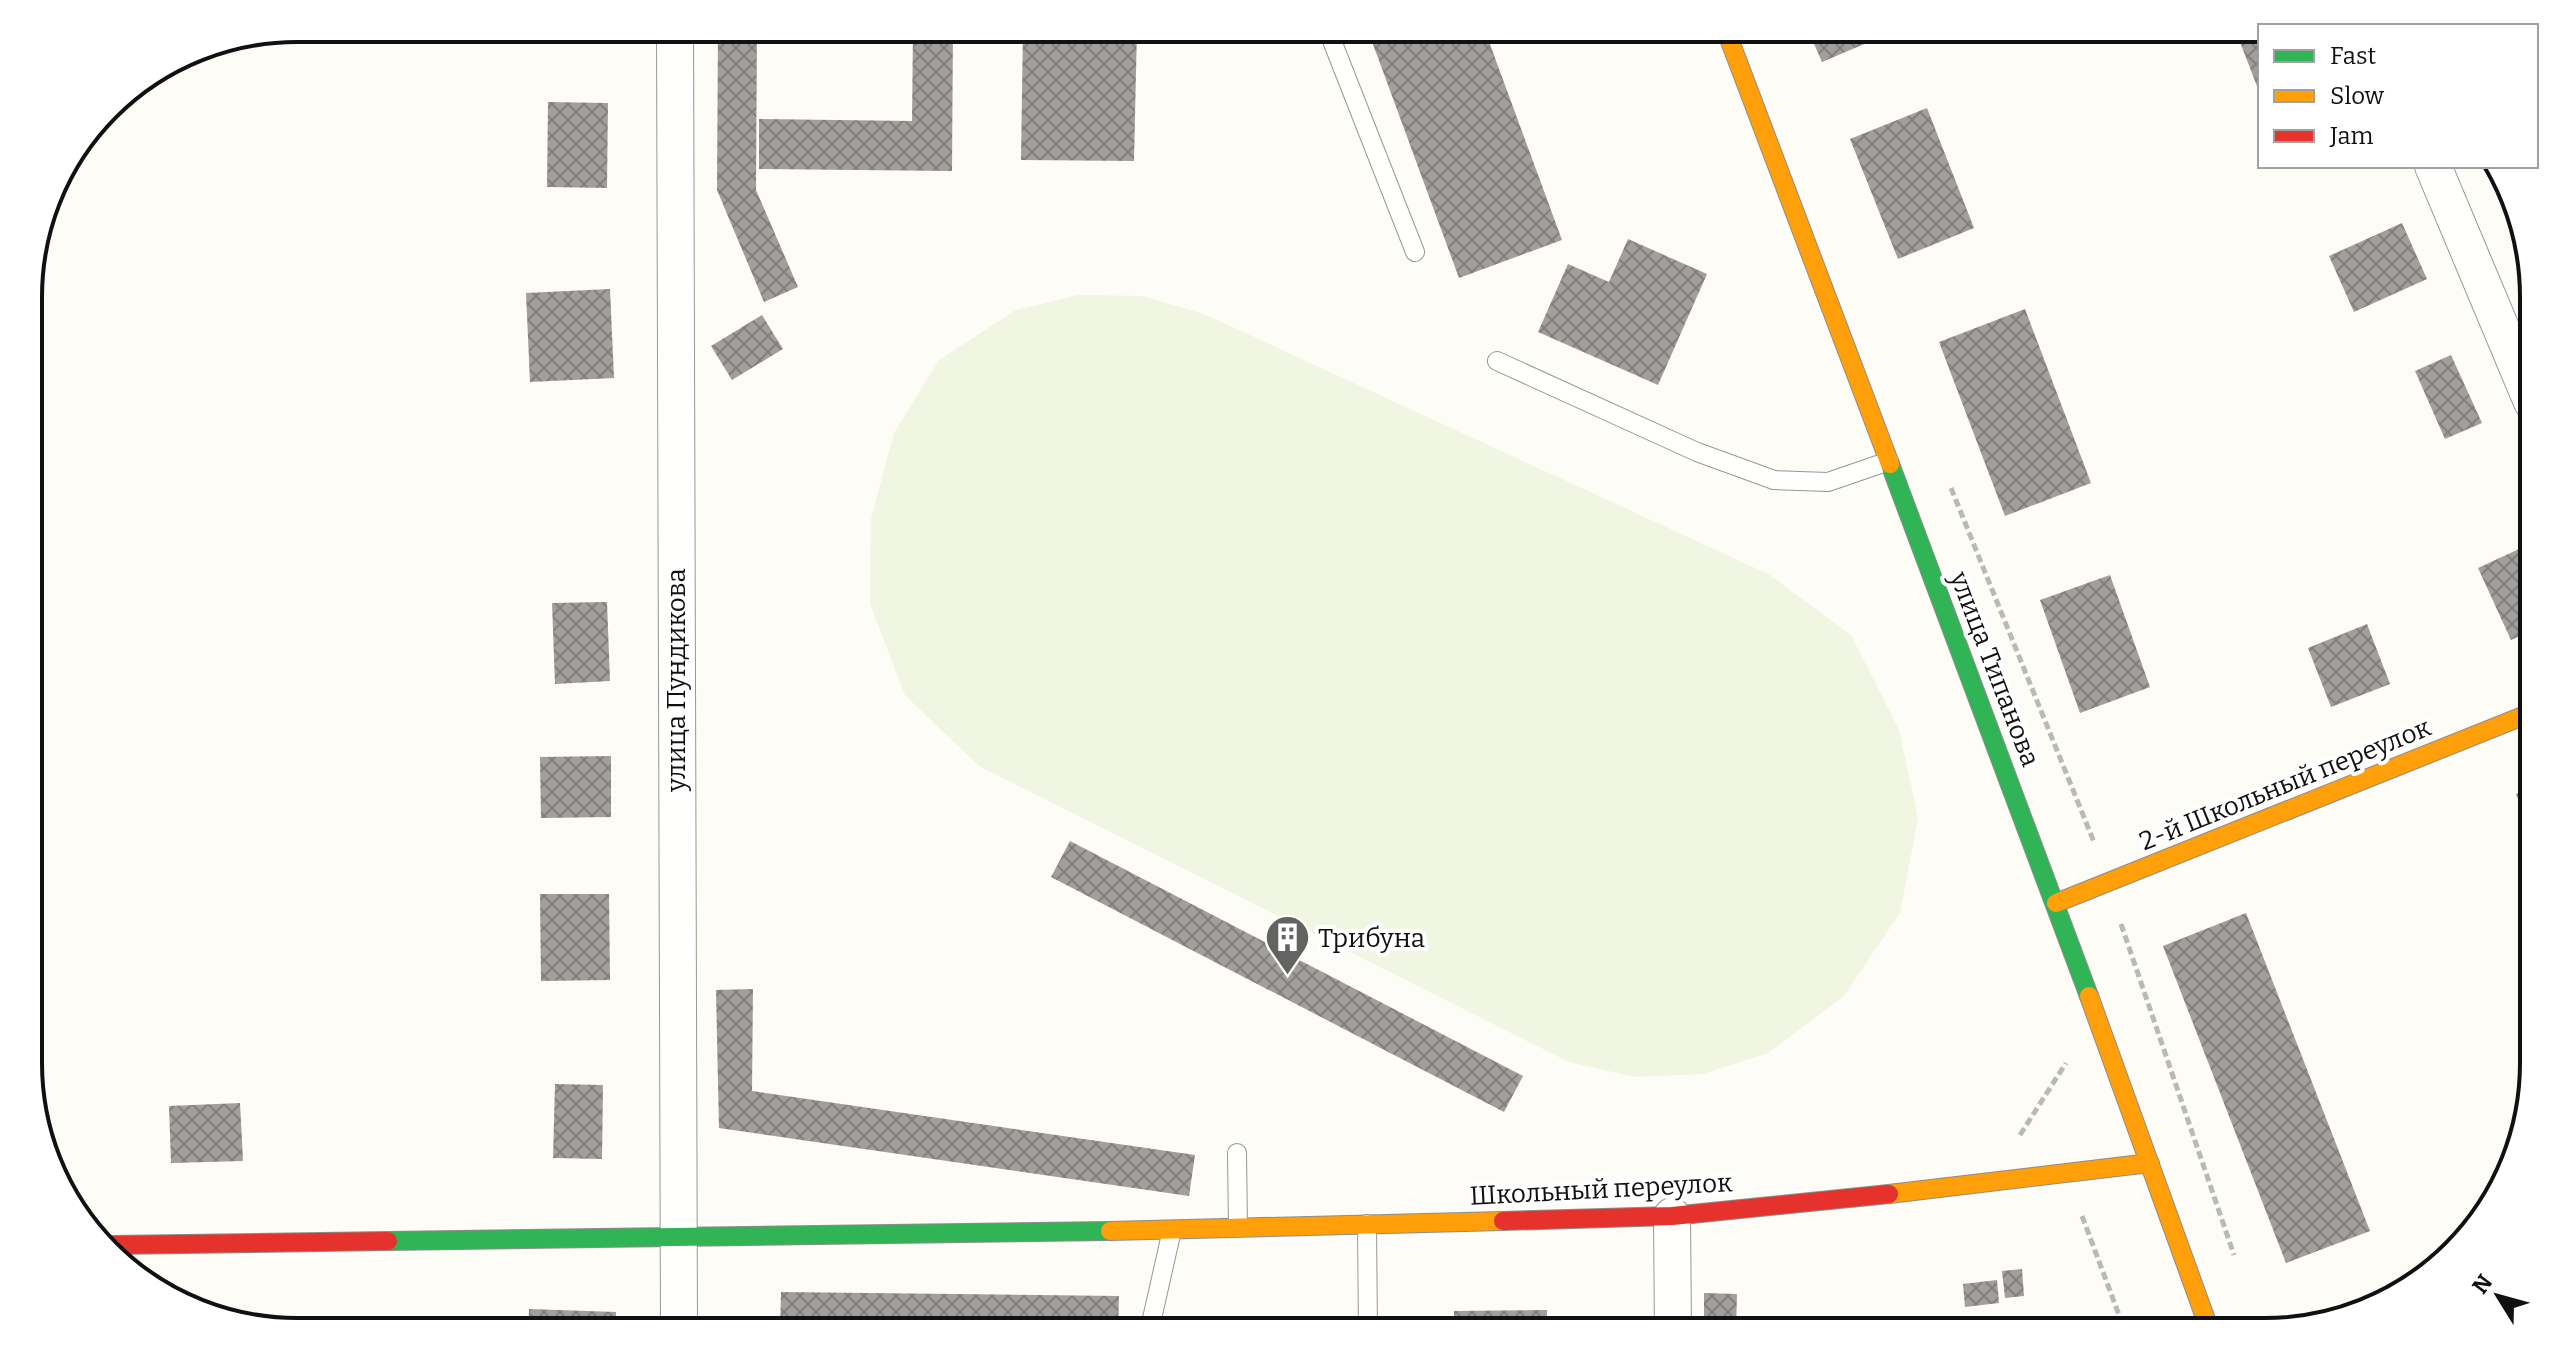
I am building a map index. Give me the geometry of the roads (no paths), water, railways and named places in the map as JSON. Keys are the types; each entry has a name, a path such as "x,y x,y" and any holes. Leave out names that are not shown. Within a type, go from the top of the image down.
{"street":[{"name":"улица Пундикова","path":"675,42 679,1318"},
{"name":"улица Типанова","path":"1730,42 2056,903 2205,1317"},
{"path":"2434,168 2520,373"},
{"name":"2-й Школьный переулок","path":"2056,903 2520,717"},
{"name":"Школьный переулок","path":"119,1245 1053,1233 1672,1216 2017,1181 2150,1163"},
{"path":"1672,1216 1673,1317"}],"lane":[{"path":"1332,42 1415,252"},
{"path":"1497,361 1697,452 1774,480 1828,482 1889,461"},
{"path":"1237,1153 1238,1228"},
{"path":"1367,1224 1368,1317"},
{"path":"1152,1318 1172,1230"}],"place":[{"name":"Трибуна","path":"1287,977"}]}
